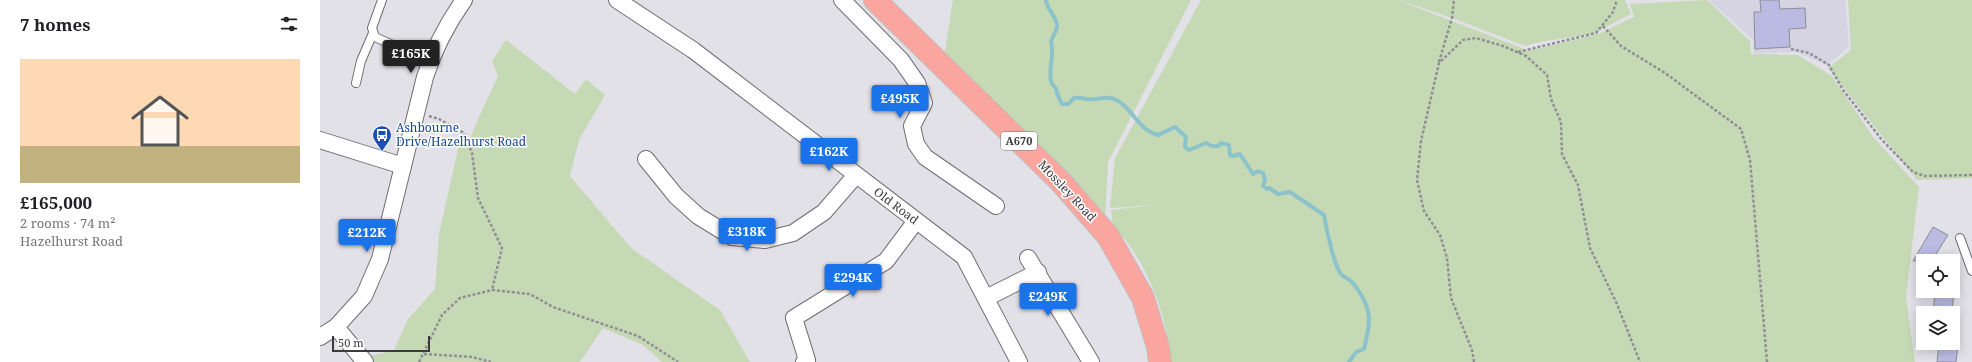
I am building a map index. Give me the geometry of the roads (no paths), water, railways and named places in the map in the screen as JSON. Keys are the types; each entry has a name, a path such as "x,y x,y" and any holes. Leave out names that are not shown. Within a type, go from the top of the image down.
{"main road":[{"name":"Mossley Road","path":"876,1 1061,182 1108,236 1143,298 1158,347 1160,362"}],"street":[{"path":"320,337 336,327 364,296 380,259 416,112 430,62 449,21 464,0"},
{"name":"Old Road","path":"617,0 693,50 964,257 1020,362"},
{"path":"842,0 901,60 917,83 924,102 912,126 916,144 925,157 996,206"},
{"path":"859,18 876,1"},
{"path":"320,140 403,166"},
{"path":"646,159 676,196 698,216 732,236 765,240 793,233 824,212 856,175"},
{"path":"804,362 807,360 794,318 886,261 916,221"},
{"path":"1028,258 1038,272 1091,362"},
{"path":"986,298 1038,272"},
{"path":"336,327 365,362"}],"lane":[{"path":"356,83 361,61 373,33 373,21 382,0"},
{"path":"373,33 378,39 430,62"},
{"path":"1960,238 1972,271"}],"waterway":[{"path":"1046,0 1048,7 1057,23 1057,27 1051,42 1052,51 1050,76 1051,82 1062,104 1068,104 1074,98 1110,98 1118,101 1128,109 1140,124 1151,132 1158,135 1175,127 1186,137 1185,147 1189,150 1206,143 1212,146 1218,146 1221,143 1229,145 1230,155 1233,156 1240,154 1253,174 1258,171 1263,173 1265,179 1263,186 1267,189 1269,188 1278,194 1290,192 1324,215 1338,270 1352,282 1360,292 1369,314 1368,330 1364,349 1356,352 1349,362"}],"place":[{"name":"Ashbourne Drive/Hazelhurst Road","path":"382,152"}]}
